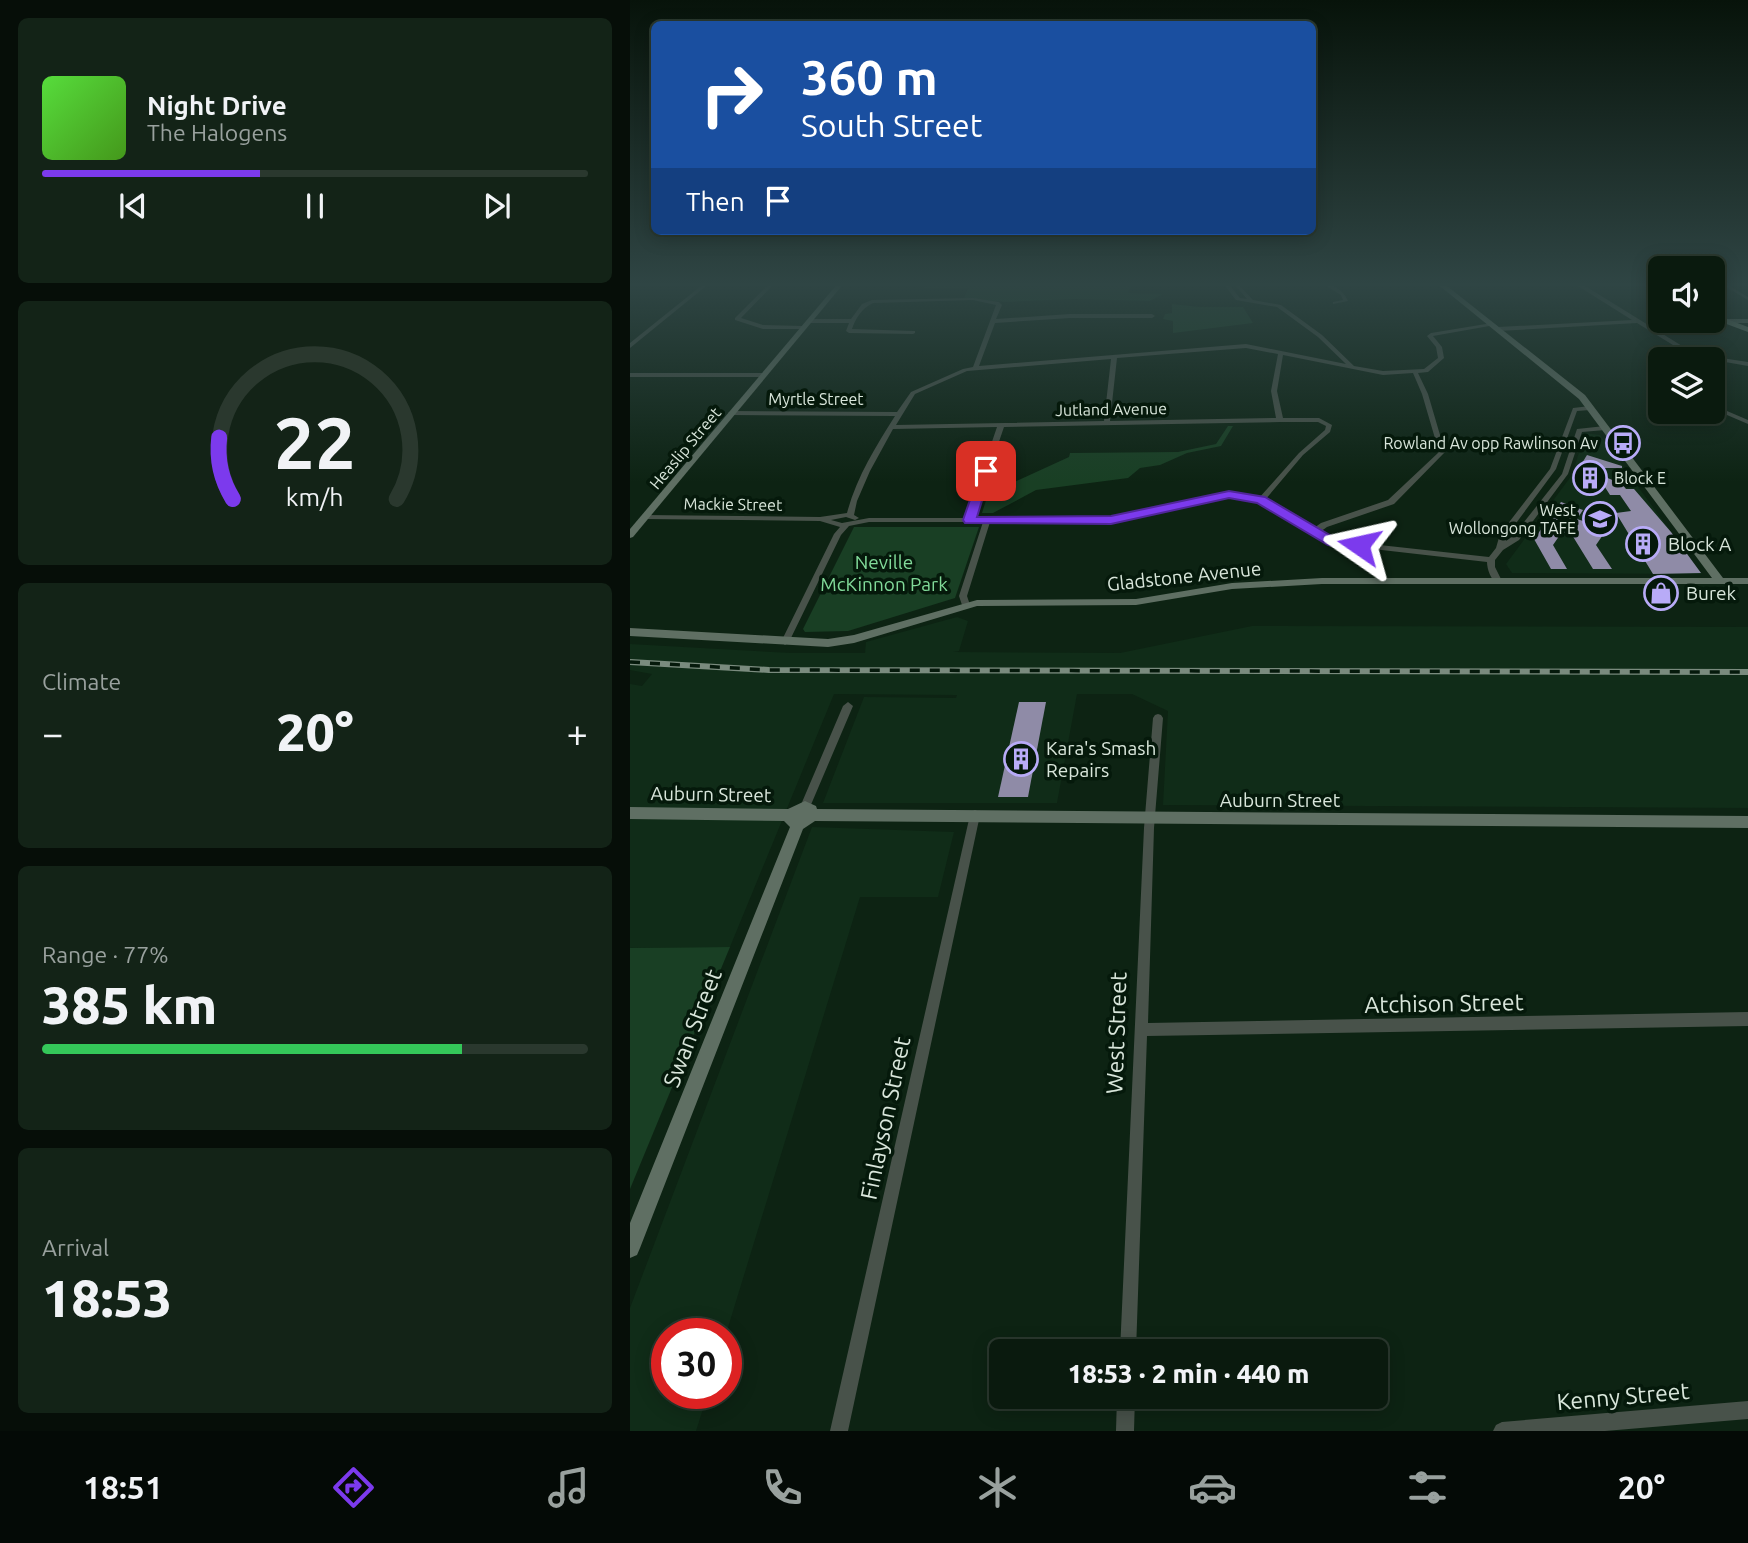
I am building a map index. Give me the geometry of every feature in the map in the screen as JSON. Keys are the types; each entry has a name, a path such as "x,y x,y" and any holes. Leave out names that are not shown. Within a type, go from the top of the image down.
{"street":[{"name":"Heaslip Street","path":"630,535 785,349"},
{"path":"975,368 983,349"},
{"path":"785,642 892,427 913,393 975,368 1215,349"},
{"path":"1260,349 1383,373 1415,373 1426,371 1441,358 1439,349"},
{"path":"1334,349 1354,368"},
{"path":"1523,349 1574,388 1720,581"},
{"path":"1683,349 1693,355 1748,364"},
{"path":"1280,420 1273,391 1281,353"},
{"path":"1107,423 1114,358"},
{"path":"1313,533 1324,525 1391,502 1442,452 1425,394 1415,373"},
{"path":"630,375 763,375"},
{"path":"1500,548 1504,534 1553,469 1575,409 1590,408"},
{"name":"Myrtle Street","path":"732,413 900,414"},
{"path":"1725,413 1748,424"},
{"name":"Jutland Avenue","path":"892,427 1280,420 1319,420 1329,425 1328,431 1301,454 1261,500"},
{"path":"969,520 1001,425"},
{"path":"1491,559 1500,548 1516,538 1565,474 1579,430 1605,428"},
{"path":"844,522 1111,520 1229,495 1261,500 1332,542 1491,559"},
{"name":"Mackie Street","path":"645,517 820,519 844,522"},
{"path":"966,605 963,596 987,520"},
{"path":"1491,559 1498,581"},
{"name":"Gladstone Avenue","path":"630,632 785,642 845,641 966,605 1136,602 1232,586 1322,581 1748,581"},
{"name":"Swan Street","path":"630,1248 801,815 848,706"},
{"name":"West Street","path":"1128,1339 1150,818 1158,718"},
{"name":"Auburn Street","path":"630,813 1748,822"},
{"name":"Finlayson Street","path":"839,1431 975,815"},
{"name":"Atchison Street","path":"1140,1030 1748,1018"},
{"path":"1125,1431 1126,1409"},
{"name":"Kenny Street","path":"1502,1431 1748,1410"}],"shaded area":[{"name":"West Wollongong TAFE","path":"1585,433 1600,435 1702,574 1512,573 1506,564 1572,475"},
{"path":"957,617 968,621 959,651 953,652 1120,653 1252,626 1748,627 1748,808 1163,805 1168,711 1132,694 1077,694 1057,803 823,803 864,697 956,698 957,695 834,694 730,947 630,948 630,684 642,686 652,674 630,670 630,644 791,653 865,653 866,642"},
{"path":"812,827 954,832 938,897 860,897 731,1318 651,1318 651,1409 703,1409 696,1431 630,1431 630,1308"}],"green space":[{"path":"1228,426 1233,426 1221,446 1187,453 1160,465 1140,468 1128,478 1036,490 993,513 982,513 988,494 1069,457 1070,453 1178,452 1216,444"},
{"name":"Neville McKinnon Park","path":"854,527 979,527 955,598 848,631 805,632 803,629"},
{"path":"730,947 630,1189 630,948"}],"building":[{"path":"1587,455 1622,466 1622,468 1579,468"},
{"path":"1586,469 1622,484 1626,489 1634,489 1671,532 1701,573 1653,574 1616,513 1631,511 1620,495 1610,495 1603,484 1600,489 1576,482"},
{"path":"1561,502 1583,510 1577,519 1607,529 1596,545 1612,569 1593,569 1572,535 1562,532 1553,545 1567,569 1551,569 1534,539"},
{"name":"Kara's Smash Repairs","path":"1019,702 1046,702 1028,797 998,797"}],"railway":[{"path":"630,662 769,670 1748,672"}],"place":[{"name":"Rowland Av opp Rawlinson Av","path":"1623,443"},
{"name":"Block E","path":"1590,478"},
{"name":"West Wollongong TAFE","path":"1600,519"},
{"name":"Block A","path":"1643,544"},
{"name":"Burek","path":"1661,593"},
{"name":"Kara's Smash Repairs","path":"1021,759"}],"route":[{"path":"986,471 969,520 1111,520 1229,495 1250,496 1332,542 1359,545"}]}
